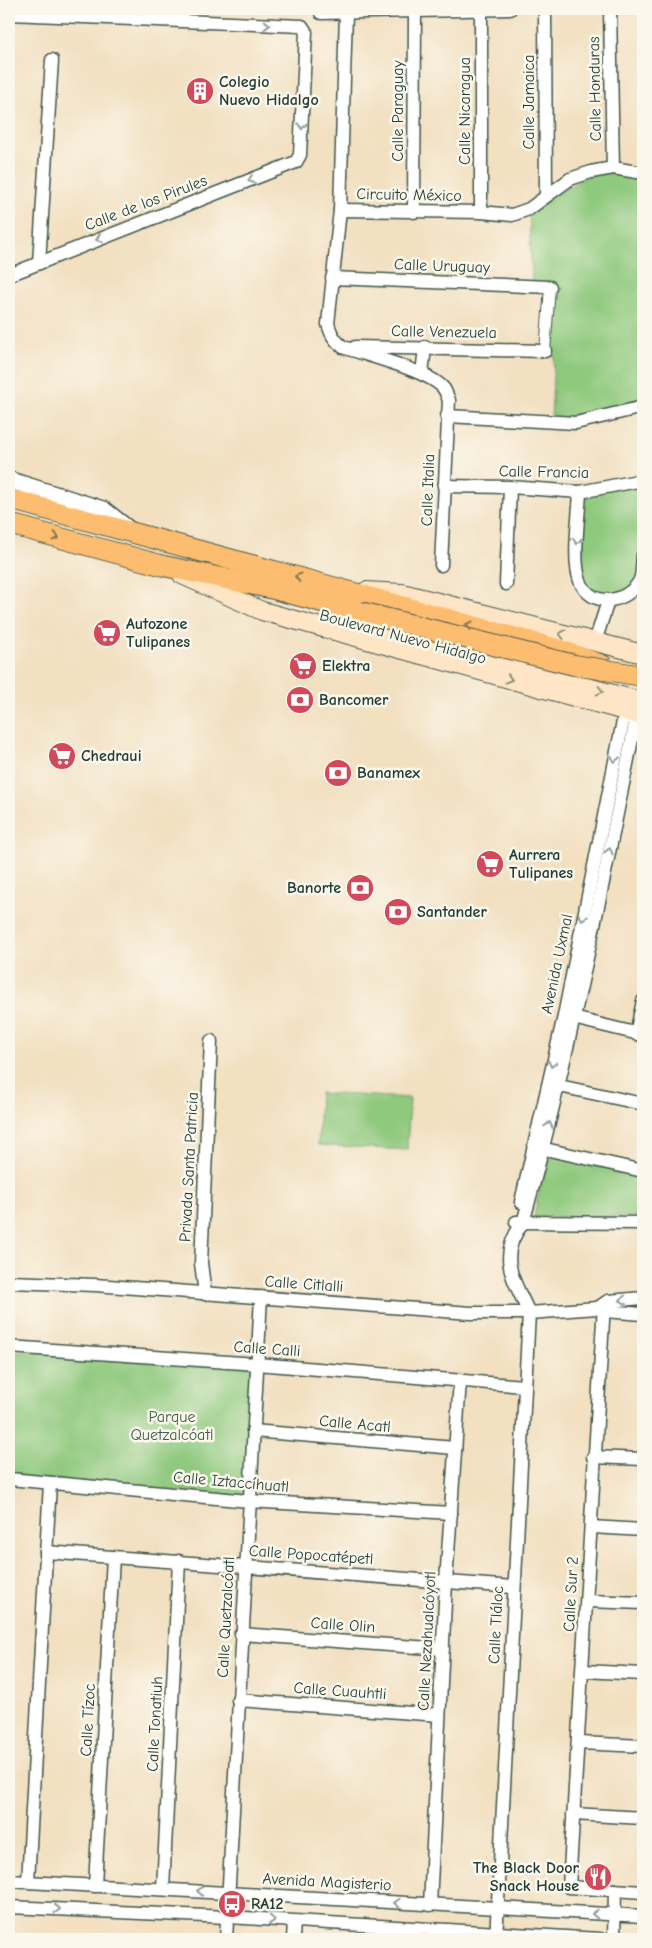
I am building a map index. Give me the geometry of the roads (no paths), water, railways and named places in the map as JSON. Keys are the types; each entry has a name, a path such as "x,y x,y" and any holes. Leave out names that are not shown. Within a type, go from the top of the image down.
{"main road":[{"path":"9,489 98,515 134,533"},
{"name":"Boulevard Nuevo Hidalgo","path":"9,499 574,654 640,678"},
{"name":"Boulevard Nuevo Hidalgo","path":"9,524 164,566 274,589 568,664 640,678"},
{"path":"164,566 262,611 637,711"},
{"name":"Boulevard Nuevo Hidalgo","path":"345,590 402,593 643,654"}],"street":[{"path":"321,13 510,9"},
{"name":"Calle Jamaica","path":"544,9 546,195"},
{"name":"Calle Honduras","path":"610,9 613,168"},
{"name":"Calle Nicaragua","path":"481,10 481,212"},
{"name":"Calle Paraguay","path":"414,212 415,11"},
{"path":"340,210 346,13"},
{"name":"Calle de los Pirules","path":"9,14 302,26 306,32 300,155 296,162 9,275"},
{"path":"39,263 52,60"},
{"name":"Circuito México","path":"343,347 336,342 328,324 340,210 512,214 529,209 570,179 591,172 613,168 643,173"},
{"name":"Calle Uruguay","path":"332,278 550,287"},
{"path":"545,351 550,287"},
{"path":"343,347 422,374 436,382 444,389 449,400 447,416 576,423 643,407"},
{"name":"Calle Venezuela","path":"343,347 545,351"},
{"path":"422,374 425,348"},
{"name":"Calle Italia","path":"441,565 447,416"},
{"path":"9,480 104,510 134,533"},
{"name":"Calle Francia","path":"444,486 510,487 580,492 643,480"},
{"path":"506,584 510,487"},
{"path":"580,492 576,567 581,583 592,595 608,601 619,599 630,593 640,580 643,555"},
{"path":"595,642 608,601"},
{"name":"Avenida Uxmal","path":"529,1313 508,1268 509,1249 519,1225 569,1017 637,711"},
{"path":"569,1017 640,1035 643,1001"},
{"name":"Privada Santa Patricia","path":"205,1294 201,1263 212,1041"},
{"path":"553,1084 643,1104"},
{"path":"538,1147 643,1172"},
{"path":"519,1225 643,1223"},
{"name":"Calle Citlalli","path":"9,1282 95,1285 471,1313 529,1313 602,1308"},
{"name":"Calle Quetzalcóatl","path":"226,1939 261,1297"},
{"path":"602,1308 608,1301 643,1298"},
{"path":"602,1308 643,1314"},
{"name":"Calle Sur 2","path":"602,1308 579,1743 569,1886 616,1890"},
{"name":"Calle Tláloc","path":"496,1936 529,1313"},
{"name":"Calle Calli","path":"9,1347 257,1364 524,1386"},
{"name":"Calle Nezahualcóyotl","path":"430,1905 446,1582 460,1380"},
{"name":"Calle Acatl","path":"253,1431 455,1448"},
{"path":"593,1457 643,1459"},
{"name":"Calle Iztaccíhuatl","path":"9,1479 249,1501 451,1513"},
{"path":"28,1882 50,1483"},
{"path":"591,1527 643,1530"},
{"name":"Calle Popocatépetl","path":"46,1552 514,1587"},
{"name":"Calle Tízoc","path":"95,1886 113,1557"},
{"name":"Calle Tonatiuh","path":"163,1889 179,1561"},
{"path":"587,1600 643,1603"},
{"name":"Calle Olin","path":"242,1634 443,1649"},
{"path":"583,1671 643,1674"},
{"name":"Calle Cuauhtli","path":"238,1700 439,1715"},
{"path":"579,1743 643,1746"},
{"path":"573,1814 643,1818"},
{"name":"Avenida Magisterio","path":"9,1881 643,1916"},
{"path":"614,1939 616,1890 643,1892"},
{"path":"9,1907 227,1917 429,1934 600,1939"},
{"path":"293,1939 294,1922"}],"place":[{"name":"Colegio Nuevo Hidalgo","path":"200,91"},
{"name":"Autozone Tulipanes","path":"107,633"},
{"name":"Elektra","path":"303,666"},
{"name":"Bancomer","path":"300,700"},
{"name":"Chedraui","path":"62,756"},
{"name":"Banamex","path":"338,773"},
{"name":"Aurrera Tulipanes","path":"490,864"},
{"name":"Banorte","path":"360,888"},
{"name":"Santander","path":"398,912"},
{"name":"The Black Door Snack House","path":"598,1877"},
{"name":"RA12","path":"232,1904"}],"park label":[{"name":"Parque Quetzalcóatl","path":"172,1426"}]}
